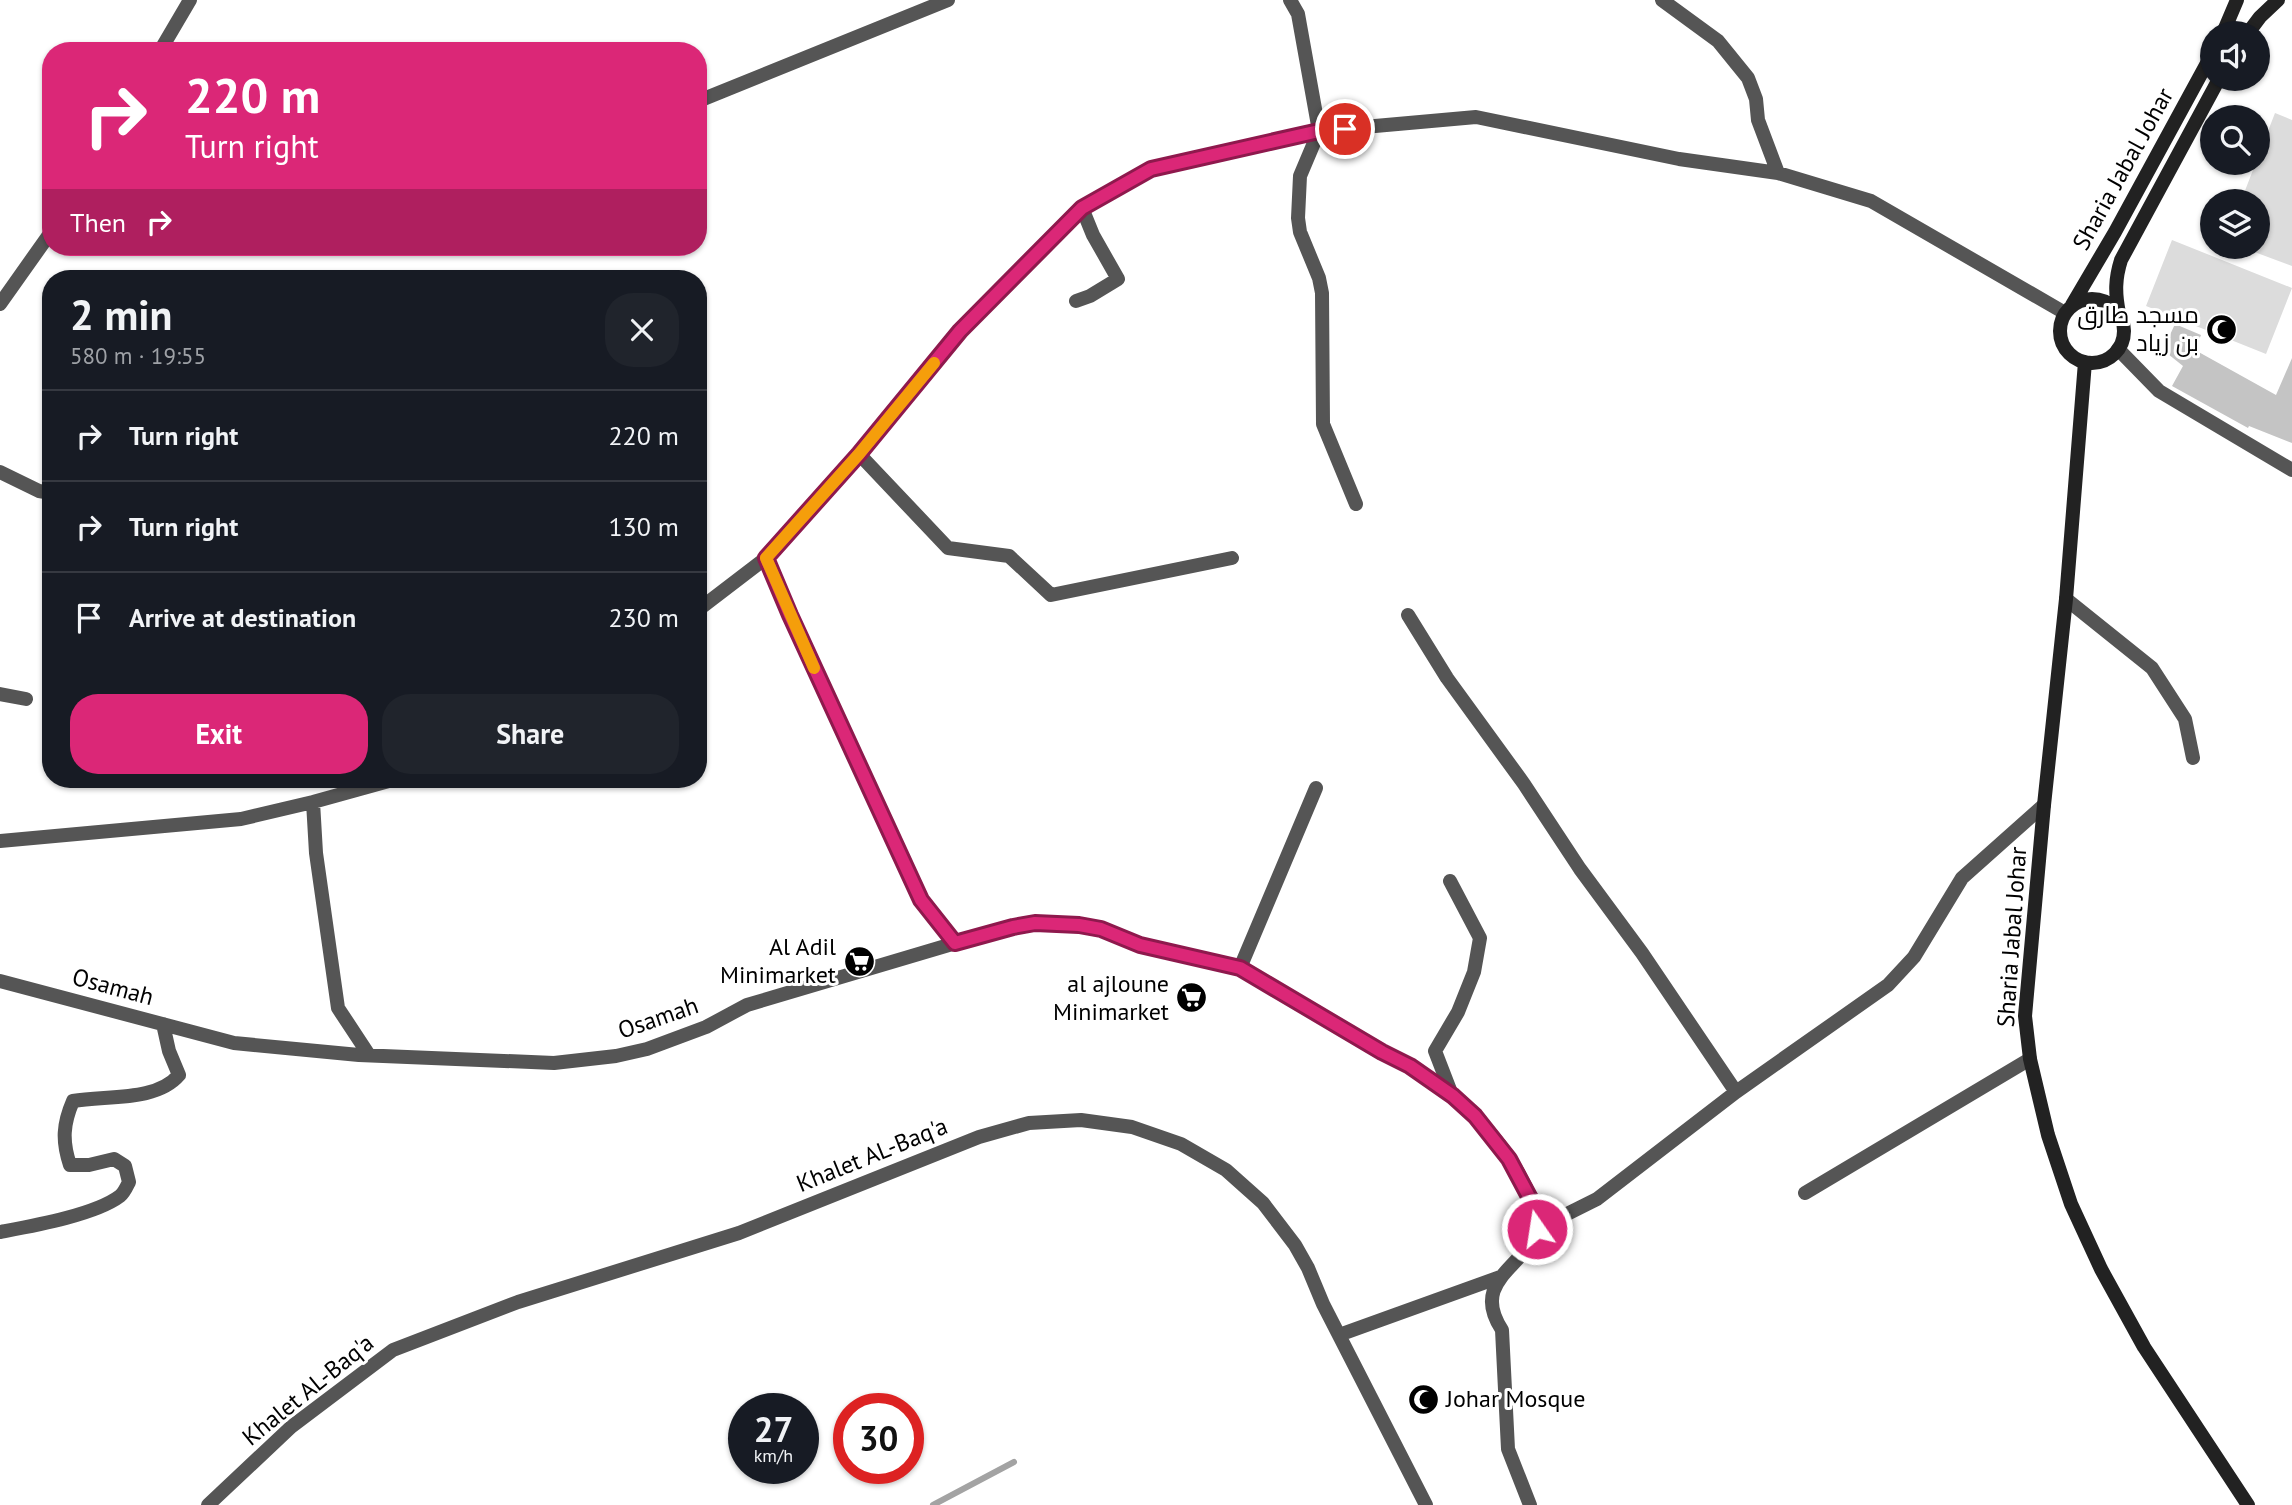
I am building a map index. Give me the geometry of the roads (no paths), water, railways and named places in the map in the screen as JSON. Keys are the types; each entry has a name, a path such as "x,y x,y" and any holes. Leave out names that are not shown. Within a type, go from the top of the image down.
{"street":[{"path":"165,42 190,0"},
{"path":"707,98 948,0"},
{"path":"1290,0 1300,22 1319,131 1300,176 1298,218 1300,232 1319,278 1322,293 1323,424 1356,504"},
{"path":"1662,0 1718,41 1748,78 1756,99 1758,120 1778,173"},
{"path":"2228,21 2237,0"},
{"path":"2257,21 2278,0"},
{"name":"Sharia Jabal Johar","path":"2069,309 2115,232 2200,76"},
{"name":"Sharia Jabal Johar","path":"2119,313 2115,278 2121,260 2213,91"},
{"path":"707,603 766,558 859,454 960,331 1082,208 1151,169 1319,131 1476,117 1679,159 1778,173 1871,201 2069,309"},
{"path":"1076,301 1118,279 1093,235 1082,208"},
{"path":"0,304 42,245"},
{"path":"2088,299 2097,299 2119,313 2124,331 2118,349 2104,360 2084,362 2076,359 2064,347 2060,329 2069,309 2088,299"},
{"path":"2118,349 2159,391 2292,470"},
{"name":"Sharia Jabal Johar","path":"2084,362 2066,599 2025,1016 2030,1059 2048,1135 2071,1204 2101,1269 2144,1347 2248,1505"},
{"path":"859,454 948,548 1009,556 1051,595 1232,558"},
{"path":"0,472 42,492"},
{"path":"766,558 921,900 955,943"},
{"path":"2066,599 2151,668 2185,719 2193,758"},
{"path":"1408,615 1447,678 1642,953 1736,1093"},
{"path":"0,694 26,699"},
{"path":"0,841 241,819 364,788"},
{"path":"1240,968 1317,788"},
{"path":"313,802 316,853 338,1007 369,1055"},
{"path":"1339,1335 1500,1277 1524,1254 1537,1229 1597,1199 1736,1093 1888,985 1914,957 1962,878 2044,805"},
{"path":"1450,881 1480,939 1474,972 1458,1012 1435,1051 1453,1096"},
{"name":"Osamah","path":"0,981 234,1043 369,1055 541,1063 586,1061 677,1040 747,1005 1013,927 1035,923 1101,929 1140,945 1240,968 1410,1066 1453,1096 1475,1116 1509,1159 1533,1204 1537,1229"},
{"path":"0,1232 94,1209 122,1195 129,1182 125,1166 114,1159 89,1166 70,1165 64,1146 64,1121 73,1101 135,1096 170,1086 178,1075 163,1024"},
{"path":"1805,1193 2030,1059"},
{"name":"Khalet AL-Baq'a","path":"208,1505 291,1427 393,1350 518,1302 739,1233 976,1138 1029,1123 1081,1120 1132,1127 1181,1144 1226,1170 1263,1203 1295,1245 1426,1505"},
{"path":"1500,1277 1494,1292 1493,1308 1502,1330 1508,1449 1530,1505"}],"waterway":[{"path":"933,1505 1014,1462"}],"place":[{"name":"مسجد طارق بن زياد","path":"2222,329"},
{"name":"Al Adil Minimarket","path":"859,961"},
{"name":"al ajloune Minimarket","path":"1192,998"},
{"name":"Johar Mosque","path":"1423,1399"}]}
